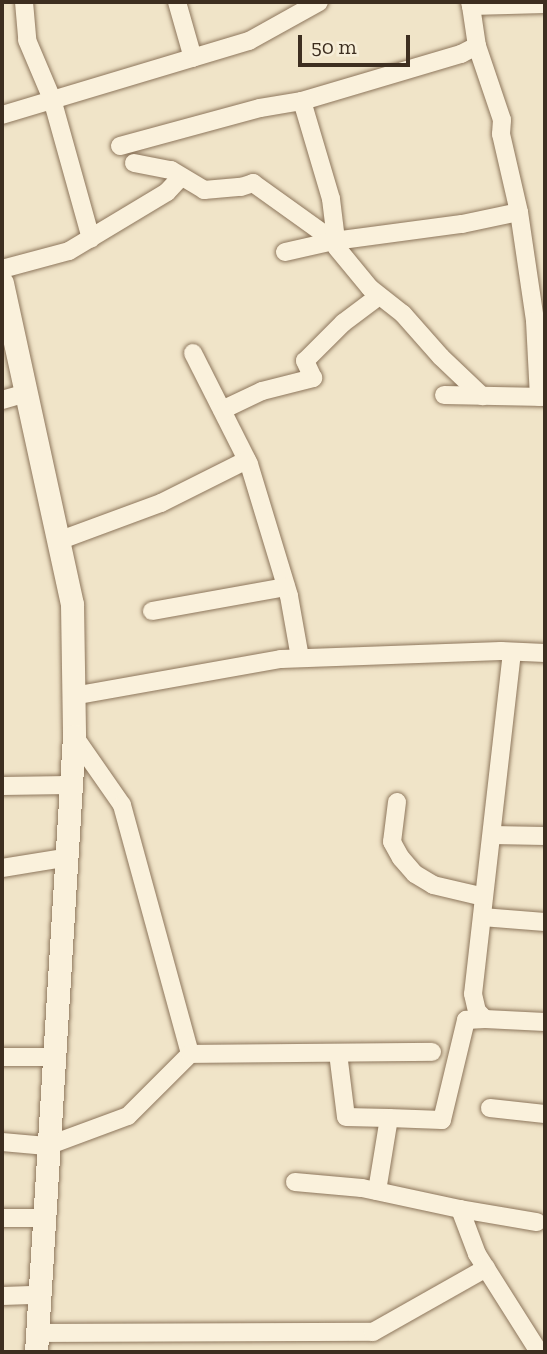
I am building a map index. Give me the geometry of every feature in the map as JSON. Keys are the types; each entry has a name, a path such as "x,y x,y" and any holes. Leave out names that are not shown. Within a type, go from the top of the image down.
{"street":[{"path":"24,2 27,40 52,99 90,239"},
{"path":"177,2 193,58"},
{"path":"2,115 249,41 318,2"},
{"path":"443,395 542,397 535,321 519,212 501,134 502,120 477,46 470,4 545,4"},
{"path":"120,146 260,108 302,101 461,54 477,46"},
{"path":"302,101 331,199 334,241"},
{"path":"134,163 171,170 180,178 204,190 241,187 253,183 334,241 354,270 379,296 403,314 441,358 482,396"},
{"path":"2,269 69,251 167,192 180,178"},
{"path":"285,253 334,241 462,224 519,212"},
{"path":"3,292 72,604 74,736 64,858 36,1343 290,1343 373,1332 486,1268"},
{"path":"222,410 262,391 313,378 305,361 344,323 379,296"},
{"path":"193,353 247,460 286,587 300,658"},
{"path":"2,400 26,393"},
{"path":"58,541 161,503 247,460"},
{"path":"152,611 286,587"},
{"path":"485,1019 477,1011 473,994 512,652"},
{"path":"73,696 281,659 545,653"},
{"path":"74,736 122,805 190,1054"},
{"path":"2,786 70,785"},
{"path":"397,802 392,842 415,874 433,886 484,897"},
{"path":"492,835 545,836"},
{"path":"2,868 64,858"},
{"path":"482,918 545,922"},
{"path":"338,1053 346,1117 442,1120 466,1020 545,1022"},
{"path":"2,1142 47,1146 128,1116 190,1054 432,1052"},
{"path":"2,1056 53,1056"},
{"path":"490,1108 545,1114"},
{"path":"377,1191 389,1118"},
{"path":"295,1182 377,1191 537,1222"},
{"path":"460,1209 477,1254 533,1350"},
{"path":"2,1218 43,1218"},
{"path":"2,1296 39,1295"}]}
